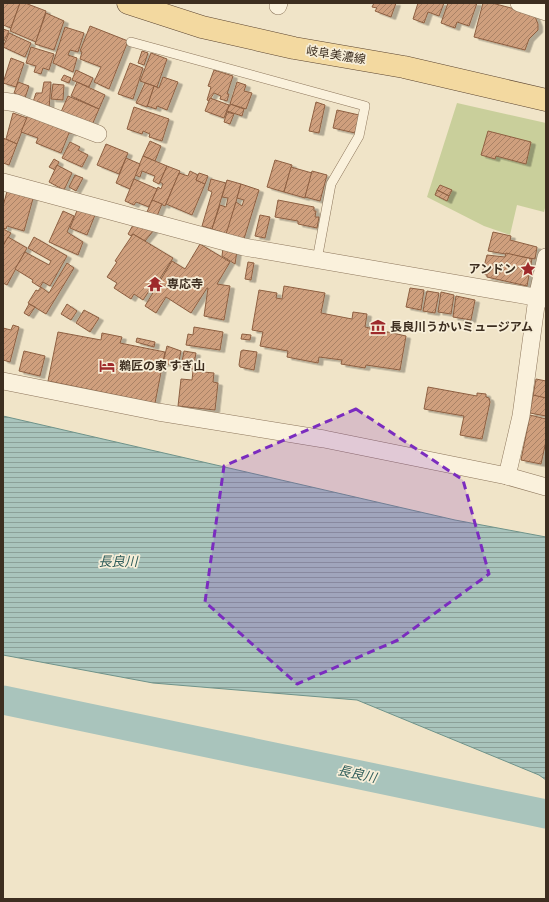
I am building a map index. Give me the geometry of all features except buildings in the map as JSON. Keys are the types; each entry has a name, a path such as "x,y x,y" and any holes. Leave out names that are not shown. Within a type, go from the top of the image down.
{"main road":[{"name":"岐阜美濃線","path":"128,3 150,6 202,27 286,47 404,67 546,100"}],"street":[{"path":"519,3 546,12"},
{"path":"3,101 16,104 98,134"},
{"path":"3,182 244,247 541,299"},
{"path":"507,476 521,416 541,299 546,257"},
{"path":"3,381 158,412 324,438 507,476 546,487"}],"lane":[{"path":"131,42 365,106 359,136 331,184 317,260"}],"highlighted area":[{"path":"356,409 463,480 489,574 398,640 297,684 205,602 224,466"}],"green space":[{"path":"457,103 546,123 546,204 544,212 517,205 510,235 484,226 427,197"}],"water":[{"name":"長良川","path":"3,416 455,520 546,537 546,780 539,775 357,700 153,683 3,655"}],"waterway":[{"name":"長良川","path":"3,700 546,814"}],"place":[{"name":"アンドン","path":"528,269"},
{"name":"専応寺","path":"155,284"},
{"name":"長良川うかいミュージアム","path":"378,327"},
{"name":"鵜匠の家 すぎ山","path":"107,366"}]}
